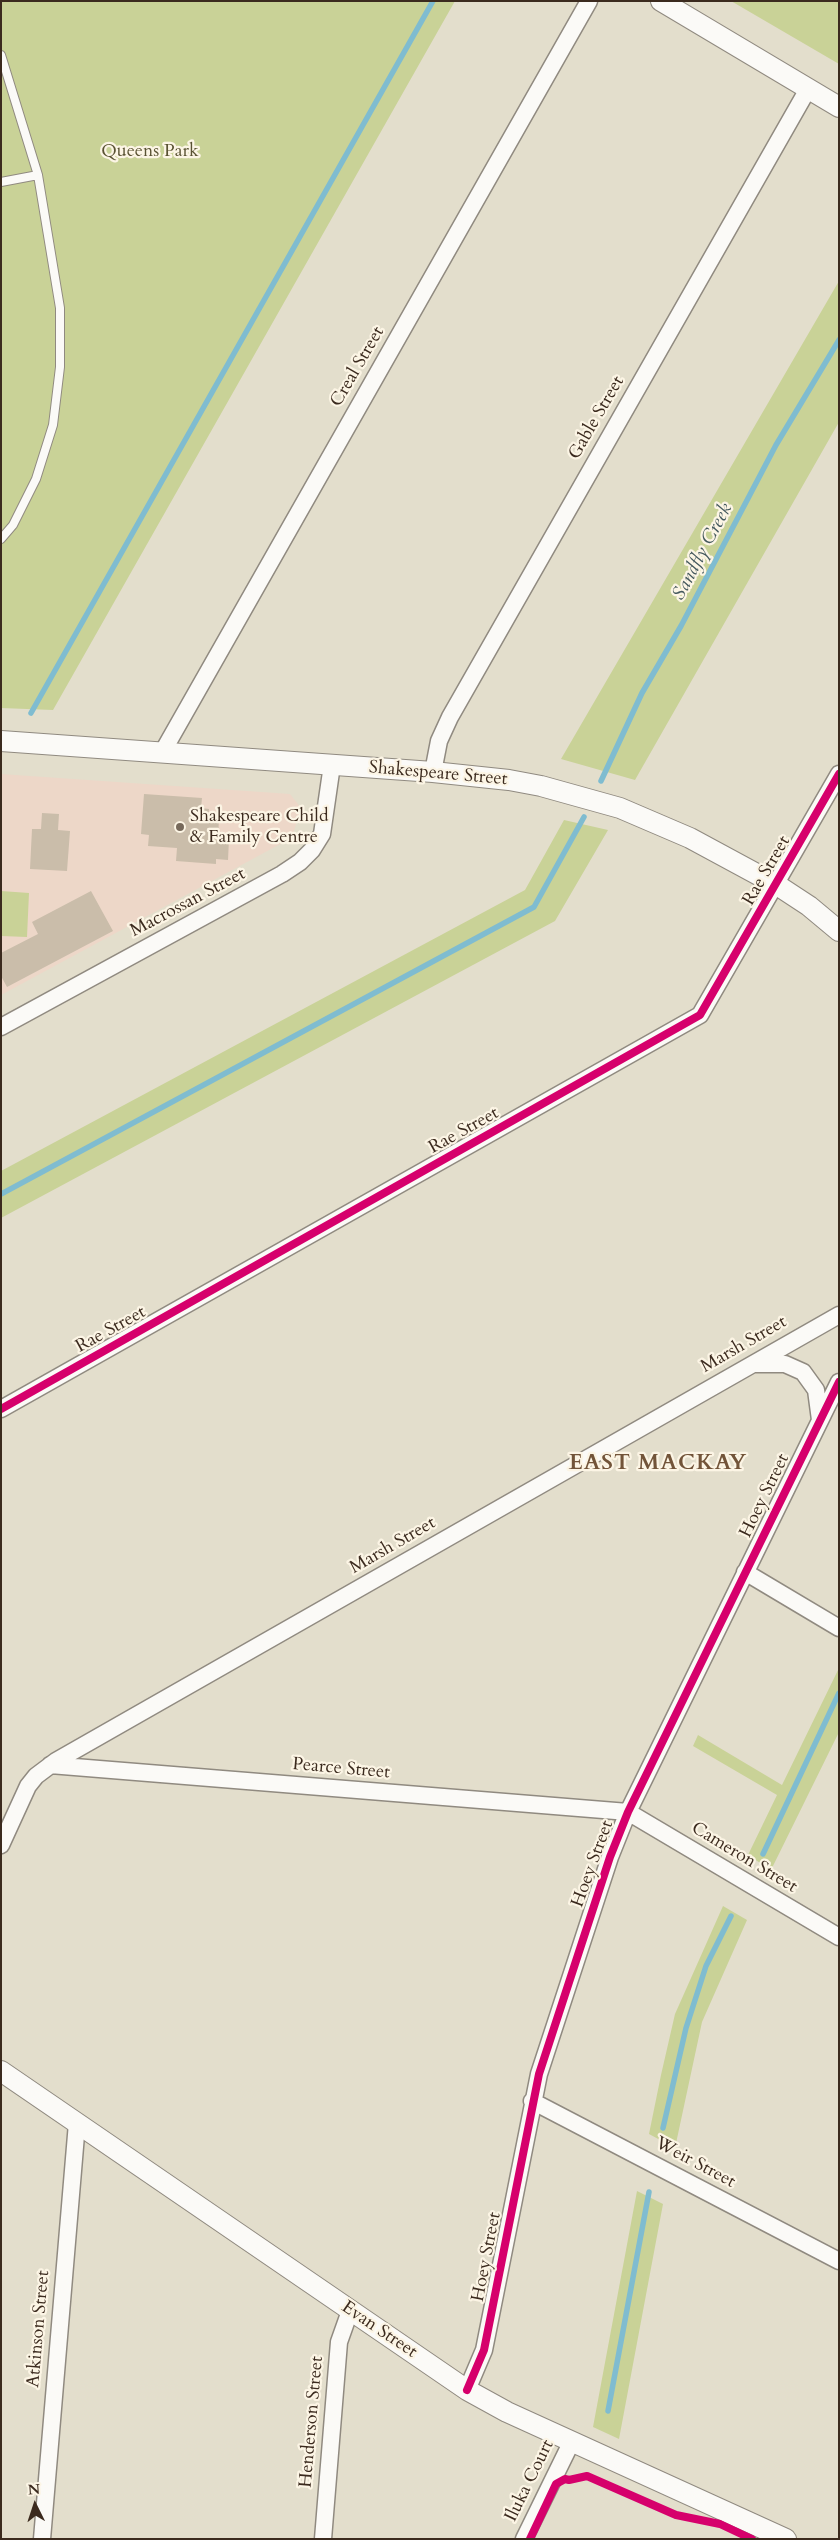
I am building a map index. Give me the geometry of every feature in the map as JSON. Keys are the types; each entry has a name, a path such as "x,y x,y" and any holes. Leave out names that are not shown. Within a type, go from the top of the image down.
{"street":[{"name":"Creal Street","path":"162,753 589,1"},
{"path":"661,1 839,107"},
{"name":"Gable Street","path":"433,772 440,741 450,717 808,88"},
{"name":"Shakespeare Street","path":"1,742 433,772 509,780 571,793 620,808 690,838 776,885 809,906 839,931"},
{"name":"Macrossan Street","path":"1,1027 282,874 300,862 312,850 322,834 332,765"},
{"name":"Rae Street","path":"1,1409 700,1015 839,774"},
{"name":"Marsh Street","path":"1,1845 28,1786 50,1765 839,1315"},
{"path":"748,1366 775,1362 800,1370 810,1379 816,1390 820,1420"},
{"name":"Hoey Street","path":"468,2390 484,2350 532,2100 545,2052 610,1857 628,1812 839,1382"},
{"path":"745,1572 839,1628"},
{"name":"Pearce Street","path":"50,1765 628,1812"},
{"name":"Cameron Street","path":"628,1812 839,1937"},
{"name":"Evan Street","path":"1,2071 468,2390 507,2412 786,2539"},
{"name":"Weir Street","path":"532,2100 839,2262"},
{"name":"Atkinson Street","path":"42,2539 77,2124"},
{"name":"Henderson Street","path":"323,2539 339,2342 350,2311"},
{"name":"Iluka Court","path":"524,2539 572,2441"}],"lane":[{"path":"1,56 38,175 60,308 60,367 53,425 36,479 13,525 1,539"},
{"path":"1,182 38,175"}],"shaded area":[{"path":"1,774 290,794 301,808 294,831 284,842 1,995"}],"green space":[{"name":"Queens Park","path":"1,1 455,1 53,710 1,708"},
{"path":"731,1 839,1 839,64"},
{"path":"839,281 839,422 635,780 561,759"},
{"path":"564,820 608,830 555,921 1,1218 1,1171 525,890"},
{"path":"1,891 29,893 27,937 1,936"},
{"path":"839,1668 839,1732 771,1870 748,1855 777,1795 693,1746 698,1735 782,1785"},
{"path":"723,1906 747,1920 702,2022 675,2148 649,2134 675,2014"},
{"path":"637,2191 663,2204 619,2439 593,2427"}],"building":[{"name":"Shakespeare Child & Family Centre","path":"144,794 202,798 201,808 209,809 208,818 219,819 218,838 229,839 228,860 216,859 216,864 176,861 177,848 148,846 149,835 141,834"},
{"path":"42,813 59,814 58,830 70,831 67,871 30,869 32,829 41,829"},
{"path":"91,891 113,931 7,987 1,976 1,953 38,934 32,922"}],"waterway":[{"path":"31,713 433,1"},
{"name":"Sandfly Creek","path":"601,781 642,693 681,626 776,445 839,340"},
{"path":"1,1194 534,907 584,817"},
{"path":"763,1854 839,1693"},
{"path":"663,2128 686,2028 706,1966 731,1916"},
{"path":"608,2411 649,2192"}],"cycle path":[{"path":"1,1409 700,1015 839,774"},
{"path":"467,2390 484,2350 539,2074 610,1857 628,1812 839,1382"},
{"path":"530,2539 556,2484 565,2479 569,2480 587,2476 676,2515 720,2524 752,2539"}],"place":[{"name":"Shakespeare Child & Family Centre","path":"180,827"}],"district":[{"name":"EAST MACKAY","path":"658,1464"}]}
